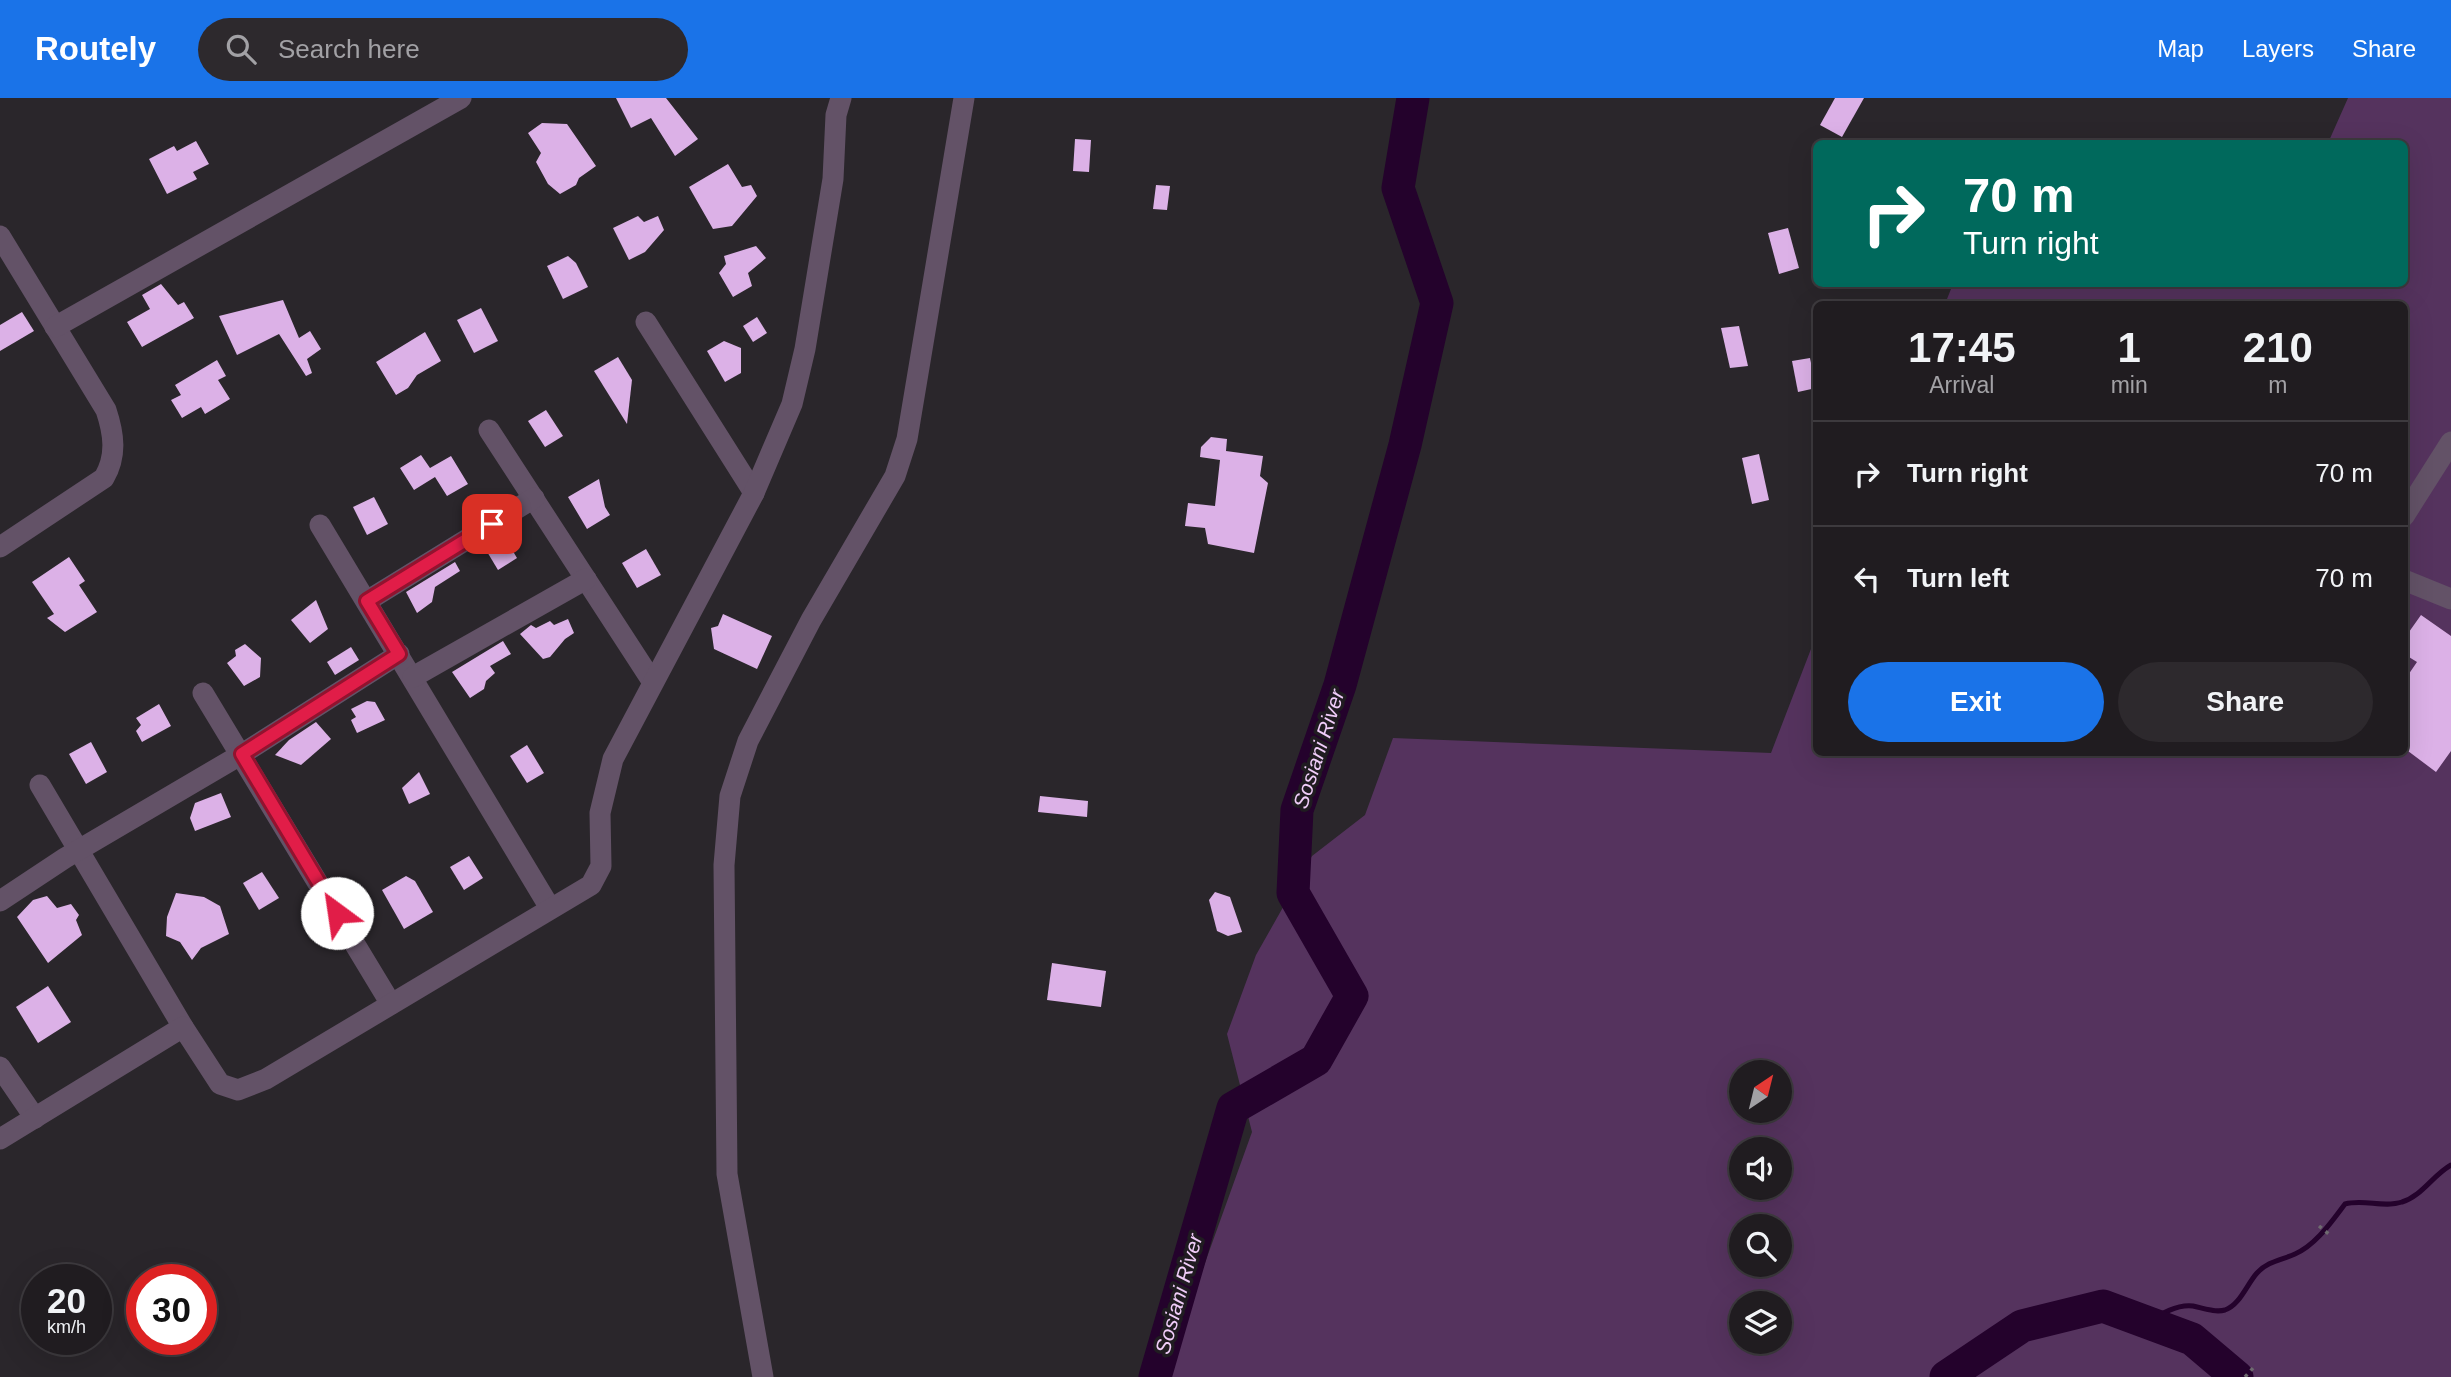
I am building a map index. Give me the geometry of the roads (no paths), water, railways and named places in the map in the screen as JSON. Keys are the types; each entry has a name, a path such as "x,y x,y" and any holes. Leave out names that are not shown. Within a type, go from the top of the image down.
{"street":[{"path":"55,327 461,98"},
{"path":"40,785 214,1077 228,1088 238,1090 266,1079 591,885 601,866 600,813 613,759 754,493 792,404 805,349 834,179 836,116 841,98"},
{"path":"763,1377 727,1174 724,865 730,796 748,741 811,620 895,476 907,439 964,98"},
{"path":"0,236 106,410 113,431 112,465 104,478 89,491 0,547"},
{"path":"646,322 754,493"},
{"path":"489,430 652,681"},
{"path":"2408,510 2451,442"},
{"path":"367,601 534,498"},
{"path":"320,525 550,908"},
{"path":"412,677 586,579"},
{"path":"2408,582 2451,599"},
{"path":"0,901 79,850 242,754 399,654"},
{"path":"203,693 391,1004"},
{"path":"0,1139 183,1027"},
{"path":"0,1067 35,1118"}],"waterway":[{"name":"Sosiani River","path":"1155,1377 1233,1108 1316,1060 1352,996 1293,893 1297,810 1340,685 1405,445 1437,303 1398,188 1413,98"},
{"path":"2149,1323 2175,1308 2193,1306 2225,1310 2239,1299 2261,1269 2310,1245 2345,1204 2402,1202 2416,1195 2451,1165"},
{"name":"Sosiani River","path":"1946,1377 2022,1326 2103,1306 2192,1339 2237,1377"}]}
